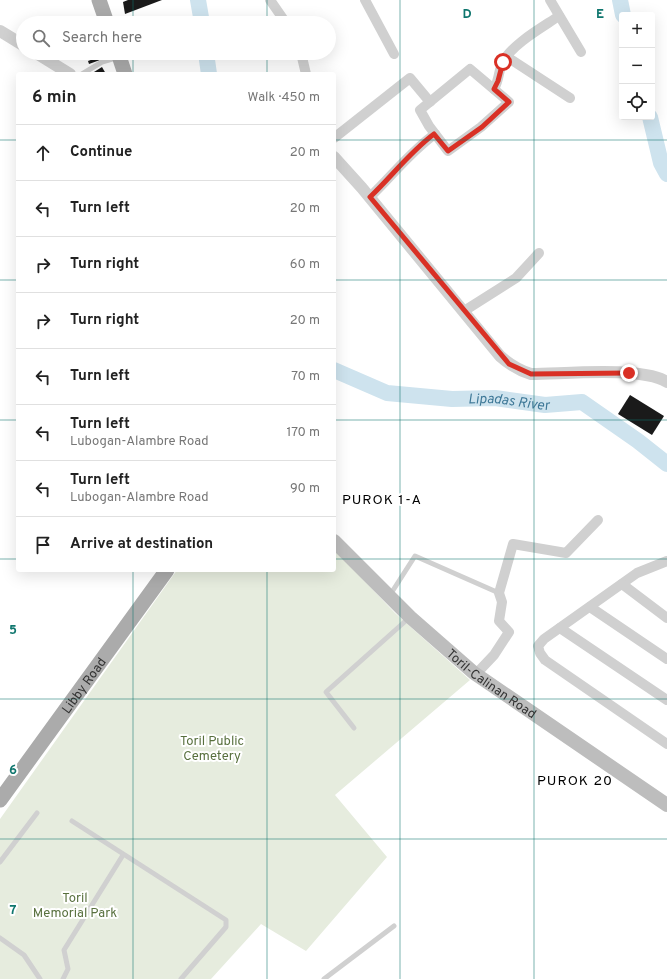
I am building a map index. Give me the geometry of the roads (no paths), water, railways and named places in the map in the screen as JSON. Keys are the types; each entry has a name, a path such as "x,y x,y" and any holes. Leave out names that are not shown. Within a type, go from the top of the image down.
{"main road":[{"path":"99,0 105,16"},
{"path":"120,60 124,72"},
{"name":"Toril-Calinan Road","path":"336,543 410,617 476,674 667,805"},
{"name":"Libby Road","path":"0,800 166,572"}],"street":[{"path":"270,0 281,16"},
{"path":"365,0 394,54"},
{"path":"550,0 581,52"},
{"path":"494,89 506,57 532,35 559,16"},
{"path":"0,31 16,41"},
{"path":"506,57 570,98"},
{"path":"47,60 67,72"},
{"path":"303,60 306,72"},
{"path":"470,69 509,102 468,138 448,151 434,134 420,110 430,102 470,69"},
{"path":"336,136 410,78 430,102"},
{"path":"370,197 393,175 414,150 434,134"},
{"path":"336,159 370,197 500,356 509,364 520,371 531,374 629,373 657,376 667,382"},
{"path":"464,311 516,278 539,253"},
{"path":"476,674 494,655 509,632 499,621 502,602 499,593 513,544 566,553 598,520"},
{"path":"667,561 637,573 539,643 538,649 545,660 667,744"},
{"path":"622,584 667,618"},
{"path":"590,607 667,659"},
{"path":"560,628 667,700"}],"lane":[{"path":"85,72 107,60"},
{"path":"389,596 415,556 499,593"},
{"path":"354,728 326,692 410,617"},
{"path":"0,862 37,813"},
{"path":"72,821 227,922 226,927 181,979"},
{"path":"65,978 68,965 64,950 123,854"},
{"path":"324,979 394,926"},
{"path":"0,938 24,955 40,979"}],"waterway":[{"name":"Lipadas River","path":"198,0 201,16"},
{"path":"620,0 622,12"},
{"name":"Lipadas River","path":"207,60 209,72"},
{"path":"651,120 661,163 667,174"},
{"name":"Lipadas River","path":"336,371 387,393 452,399 495,398 545,405 582,402 638,441 667,464"}],"district":[{"name":"PUROK 1-A","path":"382,499"},
{"name":"PUROK 20","path":"575,780"}],"park label":[{"name":"Toril Public Cemetery","path":"212,748"},
{"name":"Toril Memorial Park","path":"75,904"}]}
